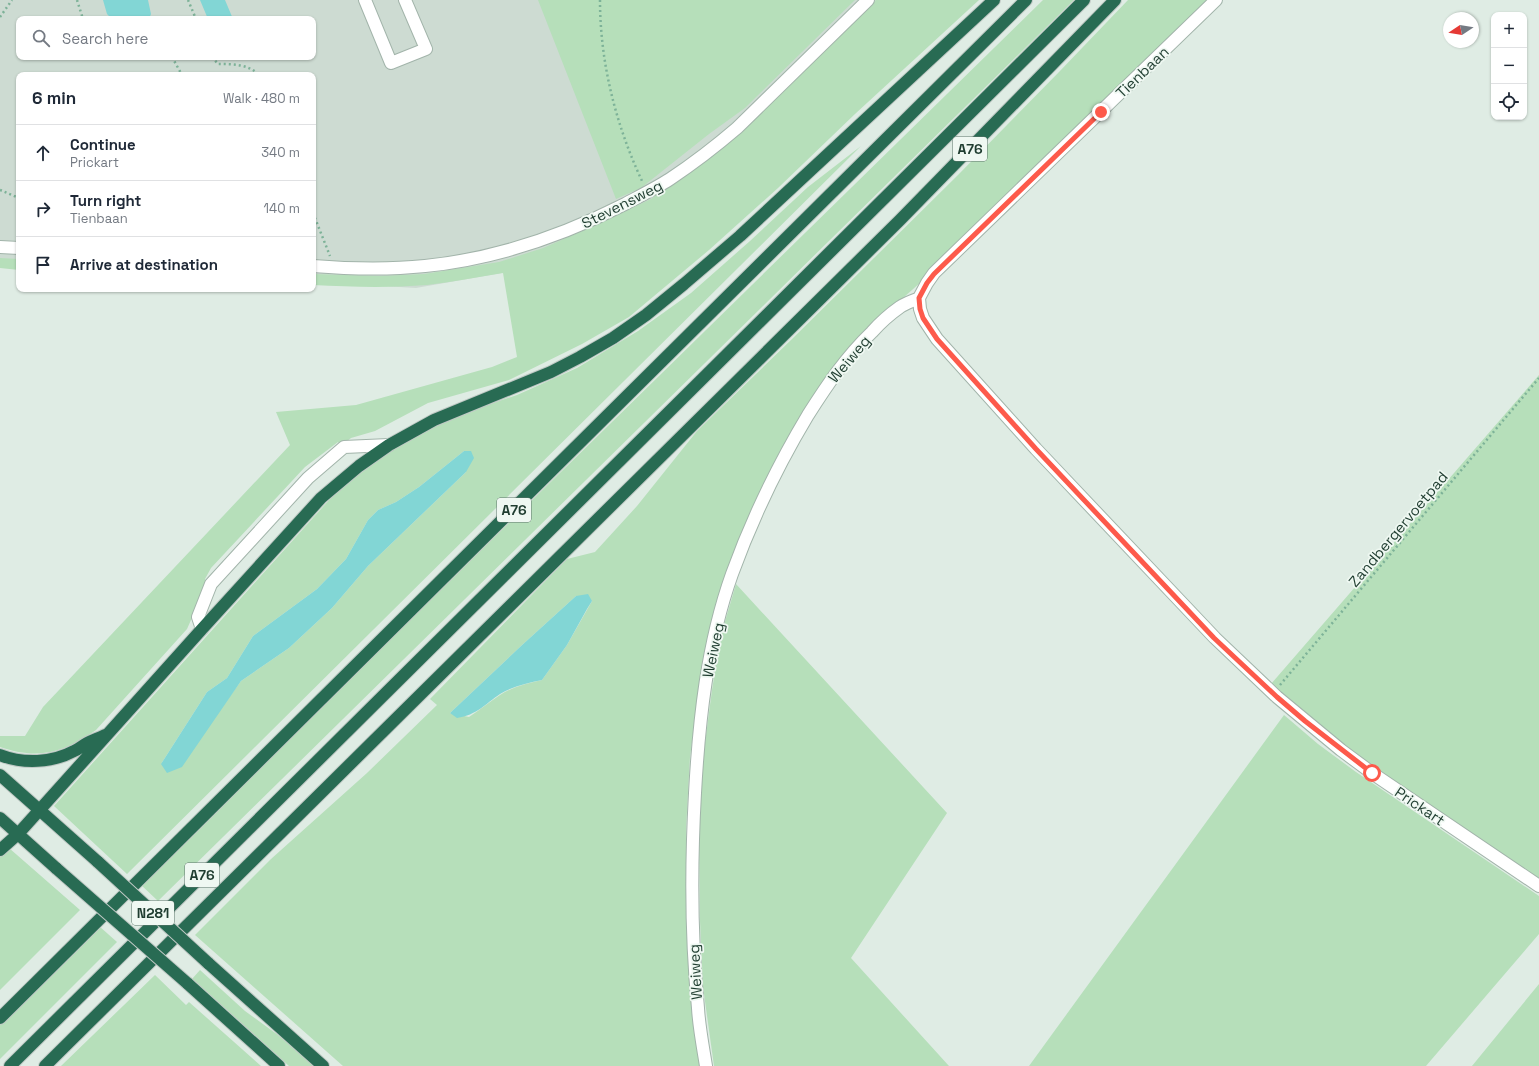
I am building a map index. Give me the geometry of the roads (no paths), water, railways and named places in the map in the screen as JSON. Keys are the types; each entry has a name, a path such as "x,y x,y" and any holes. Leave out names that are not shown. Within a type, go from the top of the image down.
{"highway":[{"path":"0,850 18,834 321,498 359,466 389,445 434,420 568,363 613,338 646,315 740,236 994,0"},
{"name":"A76","path":"0,1018 1026,0"},
{"name":"A76","path":"10,1066 1084,0"},
{"name":"A76","path":"45,1066 900,220 1115,0"},
{"path":"0,755 20,760 37,761 52,759 74,751 108,733"},
{"name":"N281","path":"0,775 323,1066"},
{"name":"N281","path":"0,818 279,1066"}],"street":[{"path":"365,0 391,63 426,49 405,0"},
{"name":"Stevensweg","path":"316,266 360,270 426,266 468,260 509,250 570,230 601,216 647,192 687,167 737,128 868,0"},
{"name":"Tienbaan","path":"919,298 934,274 1216,0"},
{"path":"0,247 16,248"},
{"name":"Prickart","path":"919,298 923,318 929,329 947,351 1134,554 1214,638 1273,694 1372,773 1539,886"},
{"name":"Weiweg","path":"706,1066 698,1008 693,925 692,855 696,774 702,705 719,617 732,575 756,516 799,430 826,385 852,351 875,329 901,306 919,298"},
{"path":"202,629 198,617 211,584 308,478 344,447 389,445"}],"water":[{"path":"103,0 148,0 151,14 150,16 109,16"},
{"path":"200,0 225,0 232,16 207,16"},
{"path":"464,451 471,451 474,458 466,472 368,566 332,608 289,648 241,681 182,767 167,773 161,764 207,692 227,678 253,636 317,589 346,559 368,520 378,510 396,502 419,487"},
{"path":"588,594 592,601 567,645 542,680 505,691 480,709 464,717 457,718 450,713 576,596"}]}
